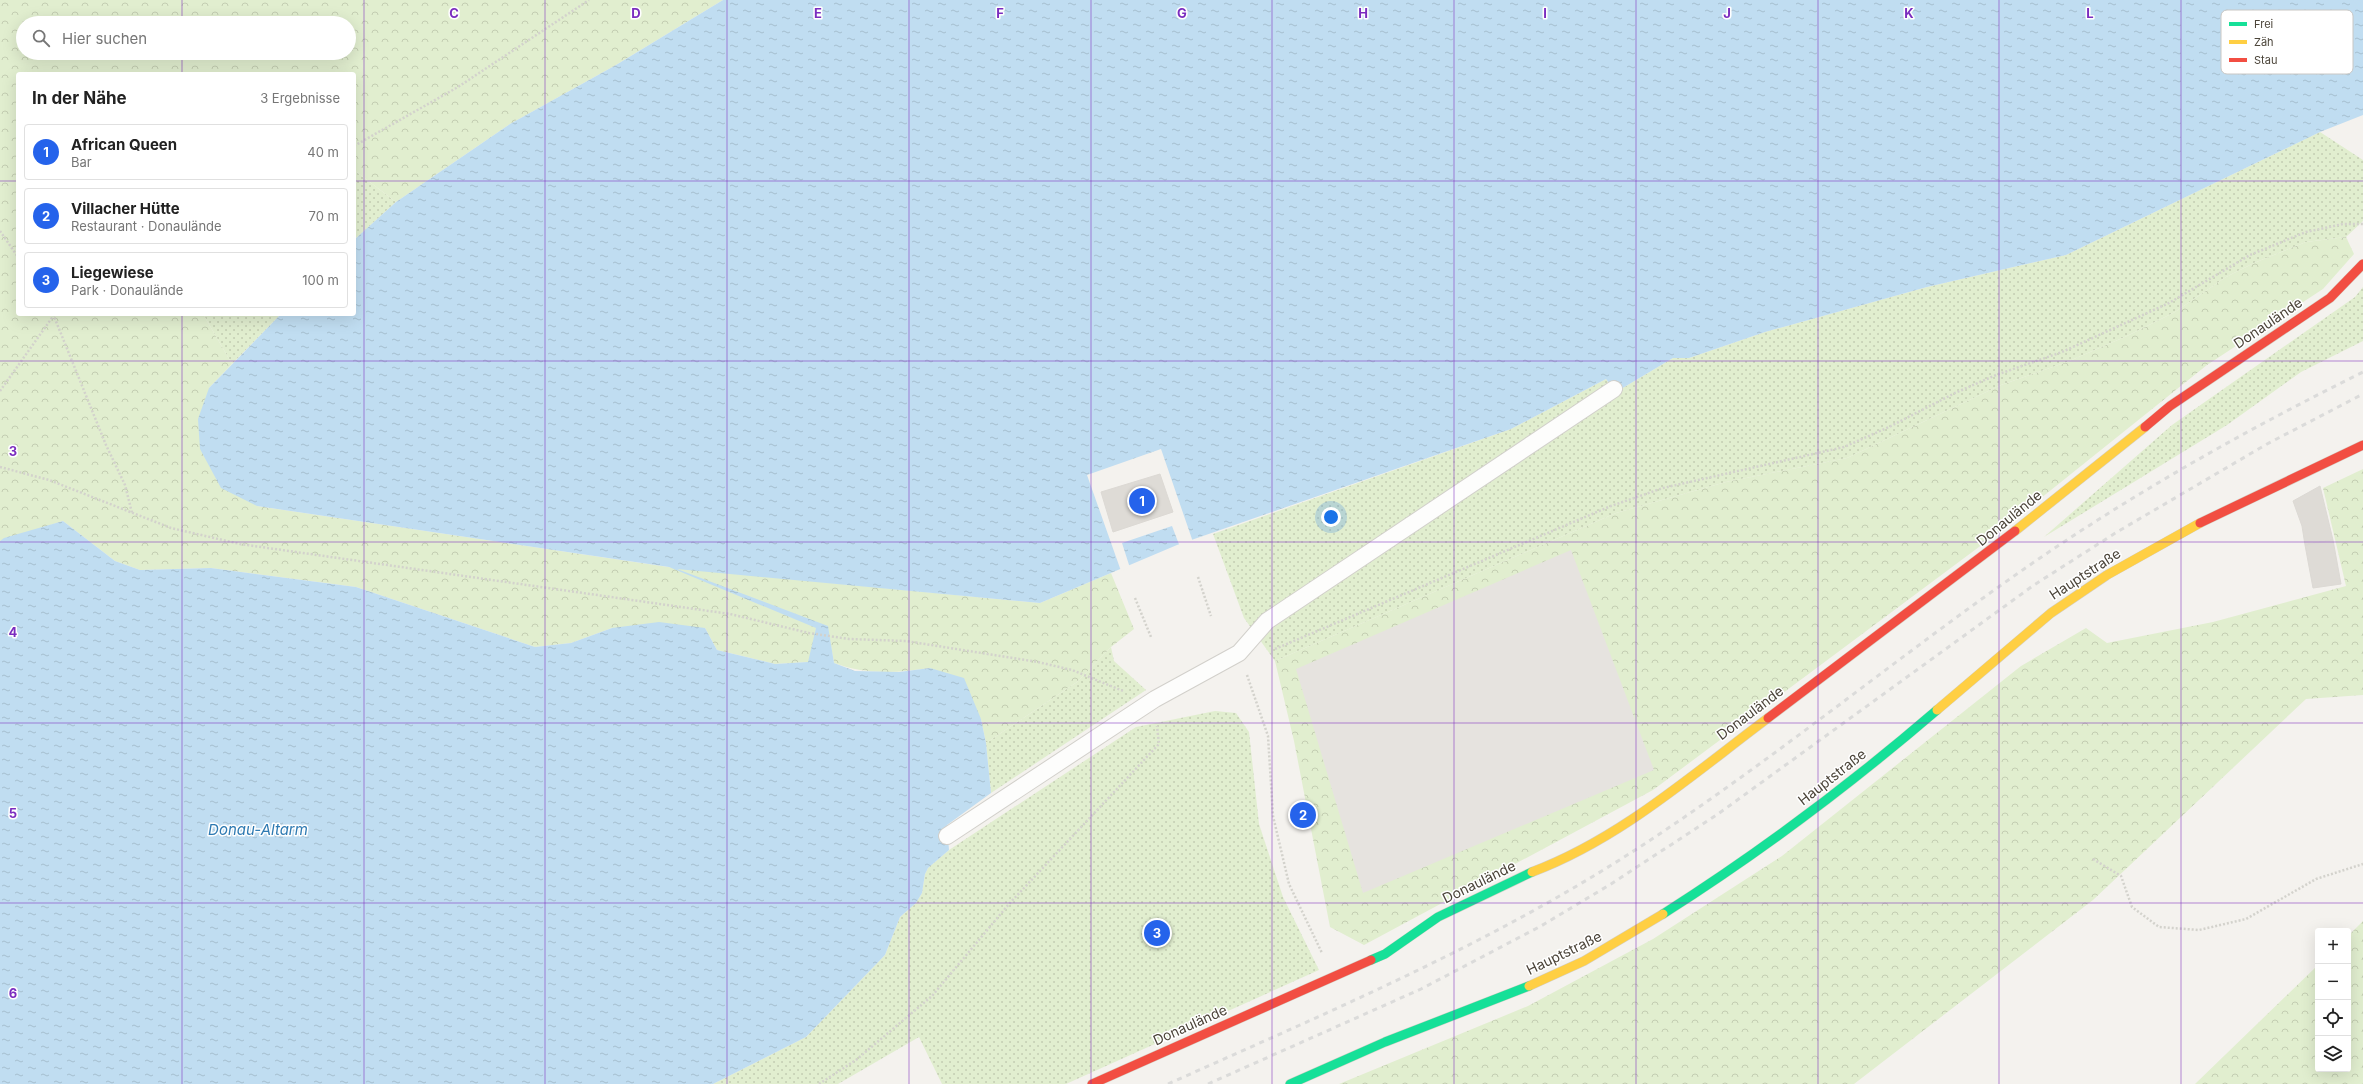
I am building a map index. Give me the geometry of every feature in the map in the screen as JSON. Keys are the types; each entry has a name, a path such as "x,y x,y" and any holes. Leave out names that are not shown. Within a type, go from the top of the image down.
{"street":[{"name":"Donaulände","path":"1092,1084 1385,954 1438,917 1515,879 1568,858 1636,817 1994,548 2170,406 2330,298 2363,264"},
{"name":"Hauptstraße","path":"1290,1084 1420,1028 1554,976 1601,952 1672,908 1773,840 1847,785 1920,724 2022,634 2072,598 2116,569 2236,504 2363,445"}],"lane":[{"path":"947,836 1155,699 1240,653 1267,621 1614,389"}],"path":[{"path":"356,145 458,87 589,0"},
{"path":"1333,977 1289,884 1273,816 1268,736 1240,653 1279,649 1611,506 1663,488 1844,446 1889,427 1955,393 1996,375 2062,352 2156,310 2250,255 2306,232 2343,224 2363,224"},
{"path":"0,232 16,254"},
{"path":"0,391 53,316"},
{"path":"55,316 106,444 125,485 132,514"},
{"path":"0,466 49,480 132,514 199,536 240,544 730,614 808,633 838,638 900,640 1038,662 1072,670 1117,690 1155,699 1159,744 1009,904 932,996 856,1060 819,1084"},
{"path":"1198,577 1211,616"},
{"path":"1135,598 1151,637"},
{"path":"2093,860 2121,876 2132,907 2159,927 2199,930 2246,919 2316,879 2363,864"}],"green space":[{"path":"0,0 723,0 616,65 510,124 396,202 356,172 356,72 16,72 16,316 204,316 232,364 209,388 257,506 675,568 1040,603 1111,573 1134,629 1111,647 1077,682 986,743 981,719 930,668 882,672 858,670 834,663 828,629 816,629 809,662 775,664 717,650 705,628 612,628 571,643 535,647 356,587 211,568 140,570 115,561 63,521 0,541"},
{"path":"2320,132 2363,160 2363,221 2346,237 2306,242 2254,263 2226,277 2175,312 2127,336 2067,362 2001,385 1847,458 1726,482 1616,513 1275,661 1244,618 1213,534 1511,429 1606,379 1616,392 1673,358 1689,358 1765,332 1927,287 2066,255"},
{"path":"356,172 396,202 356,238"},
{"path":"2346,237 2354,254 2323,289 2207,365 1991,538 1653,790 1364,945 1330,927 1294,741 1275,661 1616,513 1726,482 1847,458 2001,385 2067,362 2127,336 2175,312 2226,277 2254,263 2306,242"},
{"path":"2363,287 2363,341 2301,372 2227,425 2044,537 2172,425 2355,297"},
{"path":"204,316 279,316 232,364"},
{"path":"2363,469 2363,695 2306,699 2093,900 1854,1084 1339,1084 1528,1006 1653,939 1782,856 2021,666 2086,628 2107,643 2213,622 2346,586 2323,488"},
{"path":"1111,647 1114,661 1146,690 991,793 986,743 1077,682"},
{"path":"1215,711 1236,713 1249,732 1259,824 1283,897 1319,970 1066,1084 942,1084 919,1037 838,1084 713,1084 806,1037 885,955 900,917 916,903 922,893 925,874 928,868 949,850 1136,727"},
{"path":"2363,921 2363,1084 2195,1084 2315,968 2315,1072 2351,1072 2351,933"}],"shaded area":[{"path":"1571,550 1654,770 1363,893 1296,669"}],"water":[{"name":"Donau-Altarm","path":"723,0 2363,0 2363,115 2320,132 2066,255 1927,287 1765,332 1689,358 1673,358 1616,392 1606,379 1511,429 1177,545 1040,603 677,569 828,626 834,663 855,671 899,672 930,668 964,678 981,719 986,743 991,793 947,825 949,850 928,868 925,874 922,893 916,903 900,917 885,955 806,1037 713,1084 0,1084 0,541 4,538 63,521 115,561 140,570 211,568 356,587 535,647 571,643 612,628 659,622 705,628 717,650 775,664 808,662 816,628 669,567 257,506 221,488 200,449 198,419 209,388 279,316 356,316 356,238 396,202 510,124 616,65"}],"pier":[{"path":"1161,449 1193,542 1180,547 1172,526 1122,543 1130,568 1121,571 1087,475"}],"building":[{"path":"1160,474 1173,512 1113,532 1101,492"},
{"path":"2320,486 2333,540 2305,545 2302,526 2293,501"},
{"path":"2333,540 2341,584 2313,588 2305,545"}],"railway":[{"path":"1168,1084 1404,977 1463,948 1577,886 1632,852 1732,784 1975,604 2065,541 2190,464 2319,394 2363,372"},
{"path":"1208,1084 1421,989 1541,926 1611,884 1718,814 2034,585 2117,532 2267,444 2363,394"}],"traffic: fast":[{"path":"1663,914 1734,867 1804,817 1871,765 1937,710"},
{"path":"1371,960 1385,954 1438,917 1532,872"},
{"path":"1290,1084 1385,1042 1529,986"}],"traffic: slow":[{"path":"2015,531 2145,427"},
{"path":"1937,710 2051,613 2107,575 2200,523"},
{"path":"1532,872 1564,858 1626,824 1684,783 1768,718"},
{"path":"1529,986 1584,961 1663,914"}],"traffic: jam":[{"path":"2145,427 2170,406 2330,298 2363,264"},
{"path":"2200,523 2363,445"},
{"path":"1768,718 2015,531"},
{"path":"1092,1084 1371,960"}],"place":[{"name":"African Queen","path":"1142,501"},
{"name":"Villacher Hütte","path":"1303,815"},
{"name":"Liegewiese","path":"1157,933"}]}
